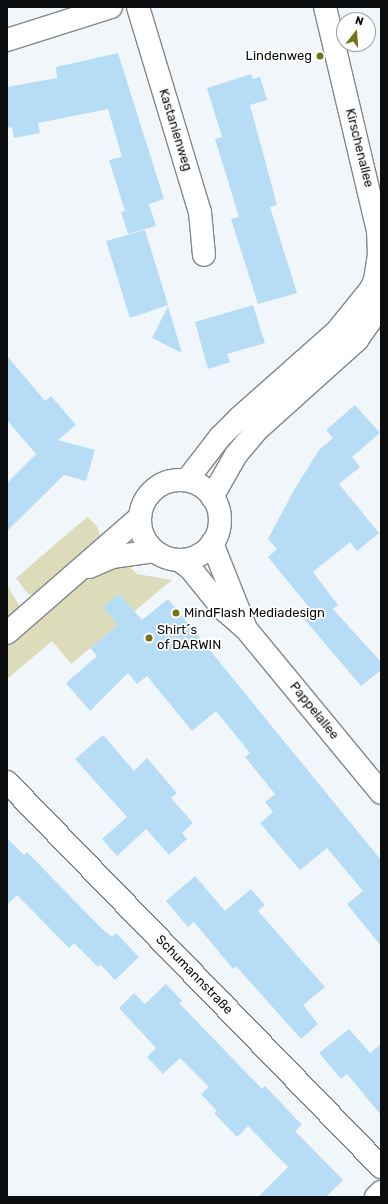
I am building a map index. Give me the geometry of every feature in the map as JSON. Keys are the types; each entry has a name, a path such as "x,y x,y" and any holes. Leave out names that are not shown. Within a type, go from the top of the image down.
{"street":[{"path":"7,40 111,7"},
{"name":"Kastanienweg","path":"138,7 200,212 204,256"},
{"name":"Kirschenallee","path":"212,497 236,455 259,428 357,340 369,323 373,310 378,268 378,231 325,7"},
{"name":"Kirschenallee","path":"187,480 220,437 259,400 326,342 376,291"},
{"path":"187,480 204,488 212,497 220,520 212,543 198,555 179,560 166,558 155,551 143,536 140,518 142,505 153,490 168,481 187,480"},
{"path":"7,633 77,572 94,555 140,518"},
{"name":"Pappelallee","path":"212,543 246,629"},
{"path":"77,572 112,557 155,551"},
{"name":"Pappelallee","path":"179,560 190,568 223,609 246,629 381,793"},
{"name":"Schumannstraße","path":"7,782 381,1167"},
{"path":"376,1197 381,1192"}],"green space":[{"path":"87,517 97,526 101,538 38,597 27,593 16,578"},
{"path":"123,560 137,574 172,580 71,664 52,641 7,679 7,644 91,572"},
{"path":"7,585 22,610 7,623"}],"building":[{"path":"118,53 164,199 149,204 156,226 128,234 121,212 125,211 109,160 122,157 108,109 38,123 40,133 14,138 12,127 7,128 7,87 57,78 56,67"},
{"path":"251,74 253,79 260,77 267,100 250,105 277,205 270,207 297,293 258,304 231,219 239,217 215,139 222,137 207,88"},
{"path":"145,230 168,305 130,318 106,241"},
{"path":"253,305 265,343 227,354 230,362 208,369 195,322"},
{"path":"168,306 182,353 152,338"},
{"path":"7,356 45,401 51,396 76,425 58,440 95,450 86,481 64,475 7,531 7,483 36,454 7,420"},
{"path":"355,405 380,433 352,457 360,467 339,484 379,533 357,551 350,542 313,572 338,605 333,609 381,662 381,670 361,686 299,613 308,606 268,557 277,549 268,539 294,490 319,450 333,438 326,430"},
{"path":"119,594 142,620 168,599 381,860 381,946 347,904 363,891 327,848 300,870 260,823 273,812 265,802 275,794 245,757 250,753 216,711 192,731 147,676 137,684 128,673 90,711 66,683 97,656 90,648 118,625 103,607"},
{"path":"103,735 134,771 147,758 177,793 171,798 193,823 182,833 187,839 169,855 146,829 117,856 102,839 127,817 75,759"},
{"path":"7,838 24,855 27,852 102,929 112,937 116,933 139,957 115,980 100,964 98,967 74,943 69,948 17,895 7,905"},
{"path":"195,876 225,911 251,889 265,905 258,911 325,987 303,1005 318,1024 301,1039 236,966 233,969 194,922 188,927 166,901"},
{"path":"166,984 182,1001 179,1003 262,1089 265,1086 302,1125 295,1131 343,1180 326,1197 258,1197 288,1167 248,1126 237,1137 214,1113 217,1111 201,1094 209,1087 180,1058 163,1074 147,1057 156,1048 119,1008 134,993 145,1004"},
{"path":"349,1029 370,1053 381,1044 381,1115 347,1074 341,1079 319,1053"}],"place":[{"name":"Lindenweg","path":"320,56"},
{"name":"MindFlash Mediadesign","path":"176,613"},
{"name":"Shirt´s of DARWIN","path":"149,638"}]}
